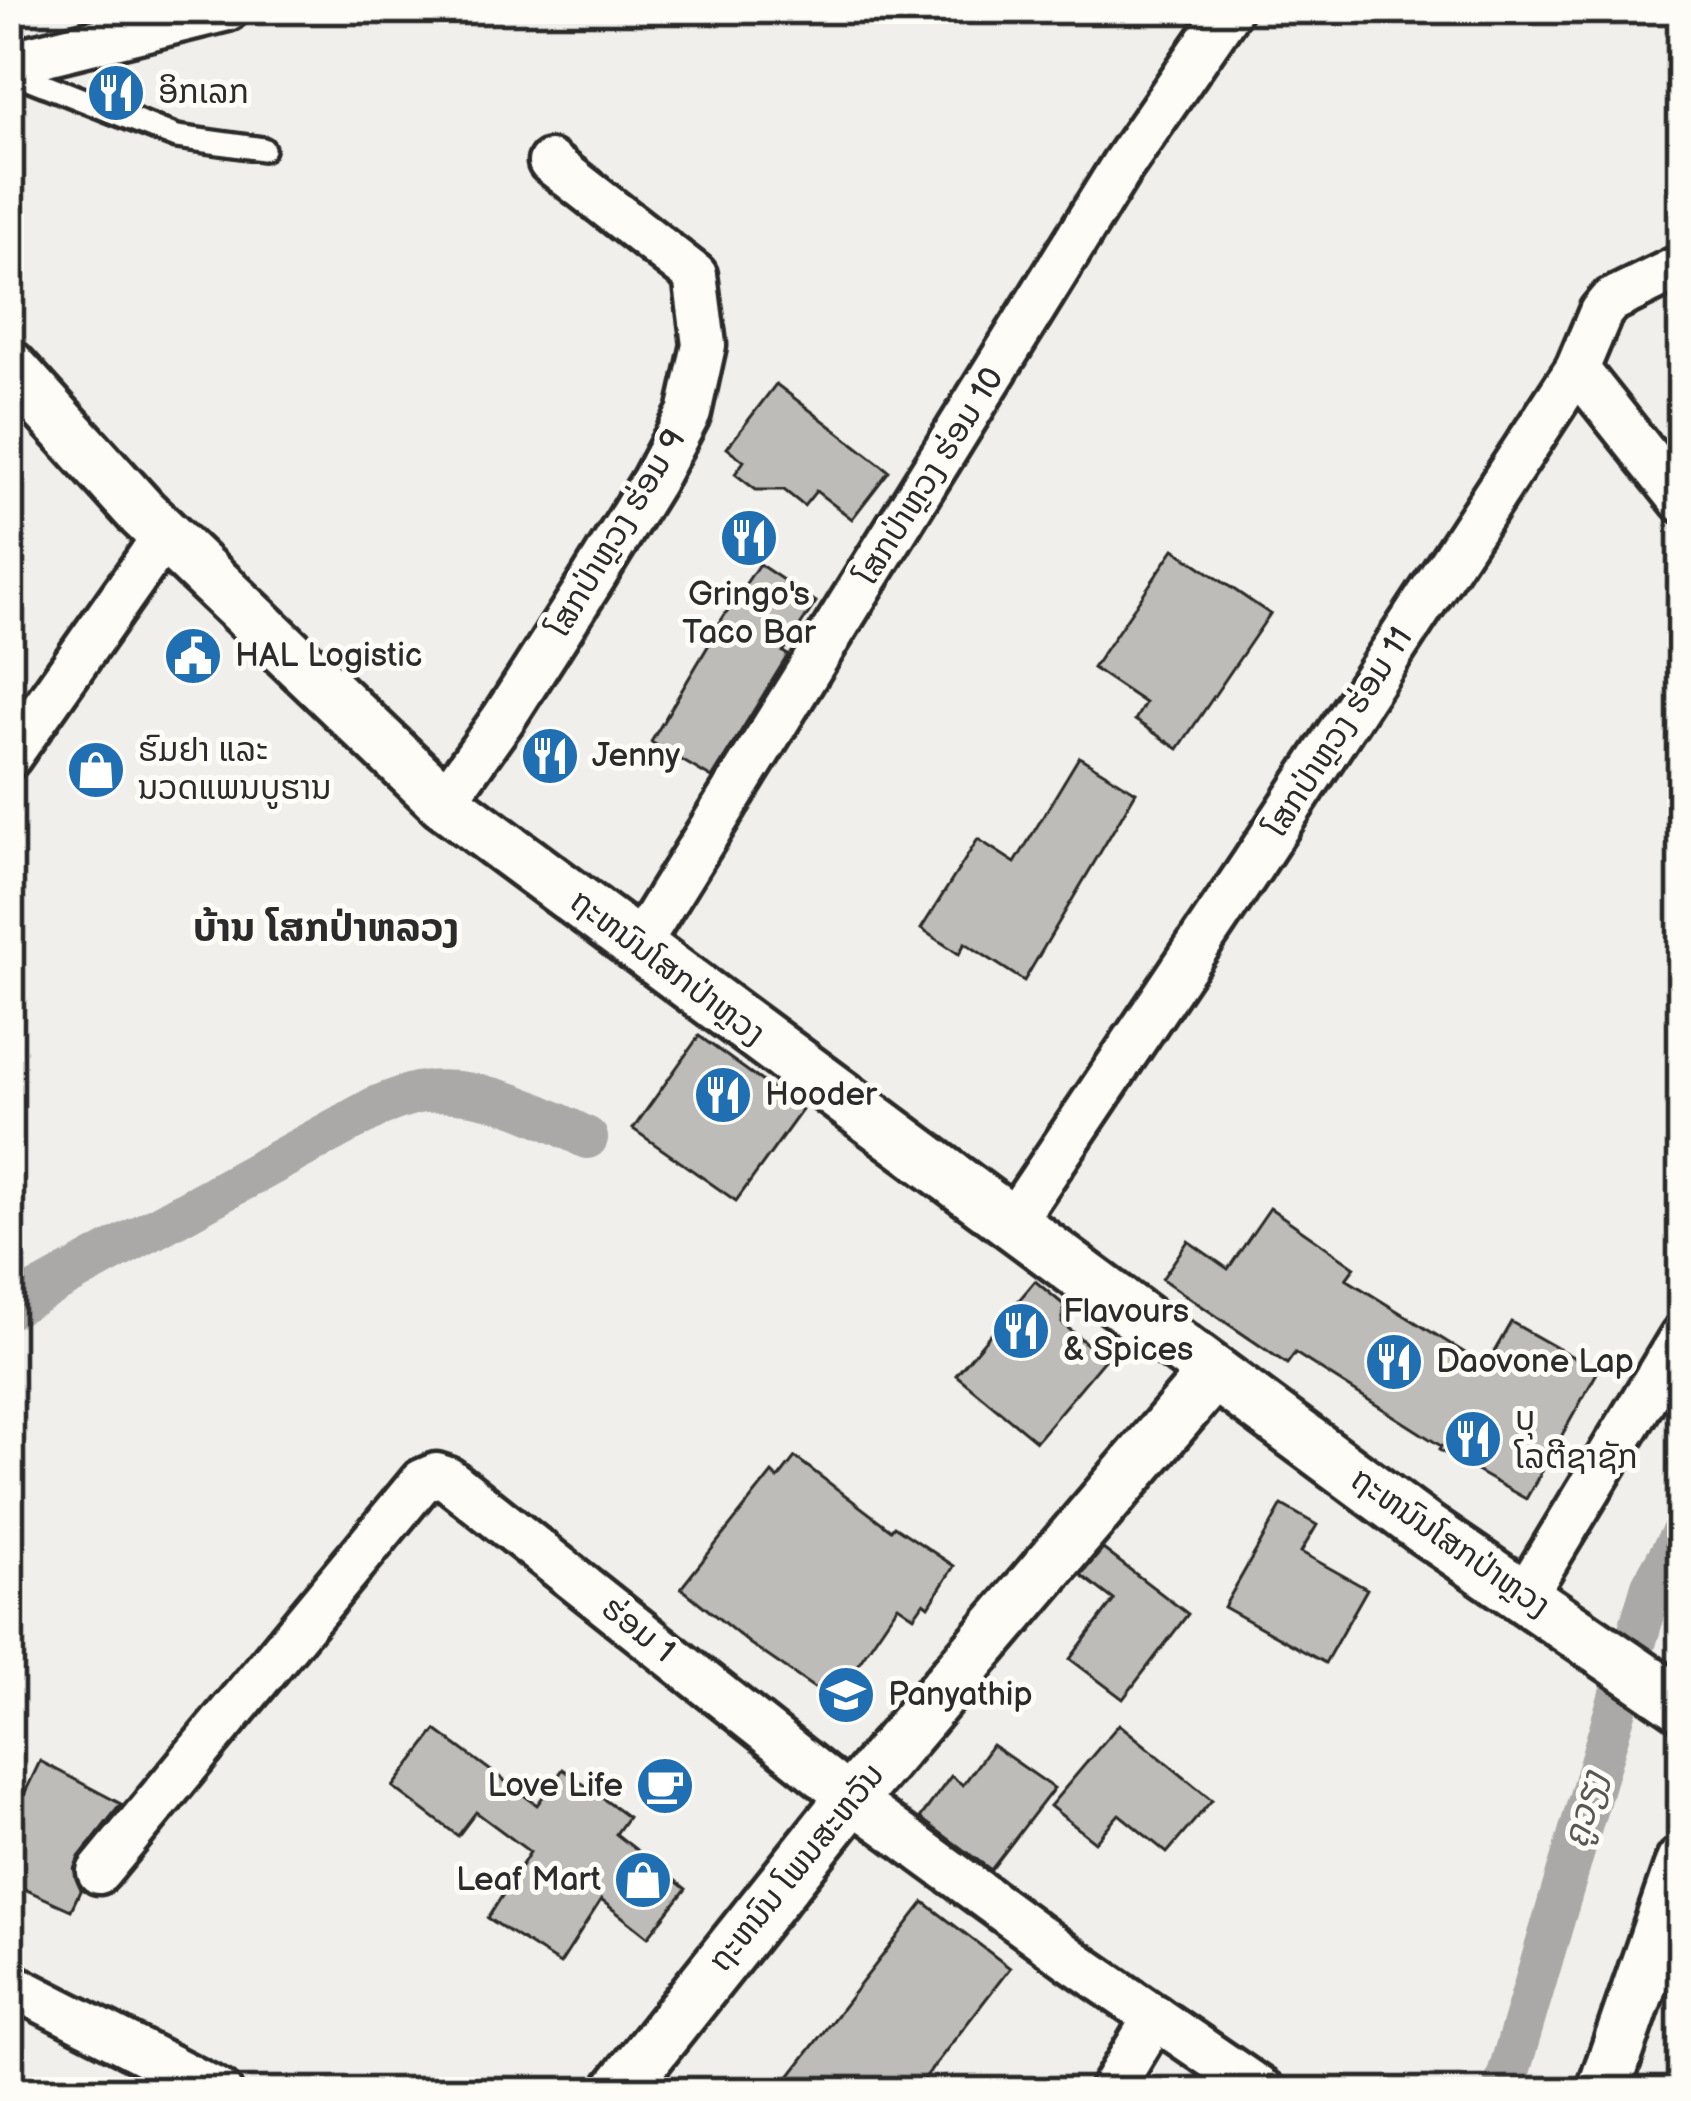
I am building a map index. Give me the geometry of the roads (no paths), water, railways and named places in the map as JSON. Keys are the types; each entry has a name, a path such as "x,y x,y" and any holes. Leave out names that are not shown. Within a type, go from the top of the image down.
{"street":[{"path":"9,67 227,9"},
{"name":"ໂສກປ່າຫຼວງ ຮ່ອມ 10","path":"637,947 1109,186 1230,9"},
{"name":"ໂສກປ່າຫຼວງ ຮ່ອມ 9","path":"444,802 503,719 653,481 689,413 704,345 695,275 550,162"},
{"name":"ໂສກປ່າຫຼວງ ຮ່ອມ 11","path":"1012,1223 1577,369 1601,312 1610,302 1682,266"},
{"name":"ຖະຫນົນໂສກປ່າຫຼວງ","path":"9,366 165,535 444,802 1425,1529 1682,1705"},
{"path":"1577,369 1682,501"},
{"path":"9,757 165,535"},
{"path":"1525,1595 1682,1336"},
{"name":"ຖະຫນົນ ໂພນສະຫວັນ","path":"618,2092 851,1799 1214,1373"},
{"name":"ຮ່ອມ 1","path":"98,1872 422,1481 436,1475 448,1479 851,1799 1264,2092"},
{"path":"1603,2092 1682,1863"},
{"path":"9,1984 220,2092"},
{"path":"1110,2092 1155,2017"}],"lane":[{"path":"9,67 165,134 263,149"}],"waterway":[{"path":"9,1308 378,1106 407,1096 446,1091 488,1097 529,1110 587,1138"},
{"name":"ຄູວຽງ","path":"1503,2092 1652,1586 1682,1533"}],"place":[{"name":"ອິກເລກ","path":"116,93"},
{"name":"Gringo's Taco Bar","path":"749,538"},
{"name":"HAL Logistic","path":"193,656"},
{"name":"Jenny","path":"550,756"},
{"name":"ຮົມຢາ ແລະ ນວດແພນບູຮານ","path":"96,770"},
{"name":"Hooder","path":"723,1095"},
{"name":"Flavours & Spices","path":"1021,1331"},
{"name":"Daovone Lap","path":"1394,1362"},
{"name":"ບຸ ໂລຕີຊາຊັກ","path":"1473,1439"},
{"name":"Panyathip","path":"846,1695"},
{"name":"Love Life","path":"665,1786"},
{"name":"Leaf Mart","path":"643,1880"}],"district":[{"name":"ບ້ານ ໂສກປ່າຫລວງ","path":"326,929"}]}
